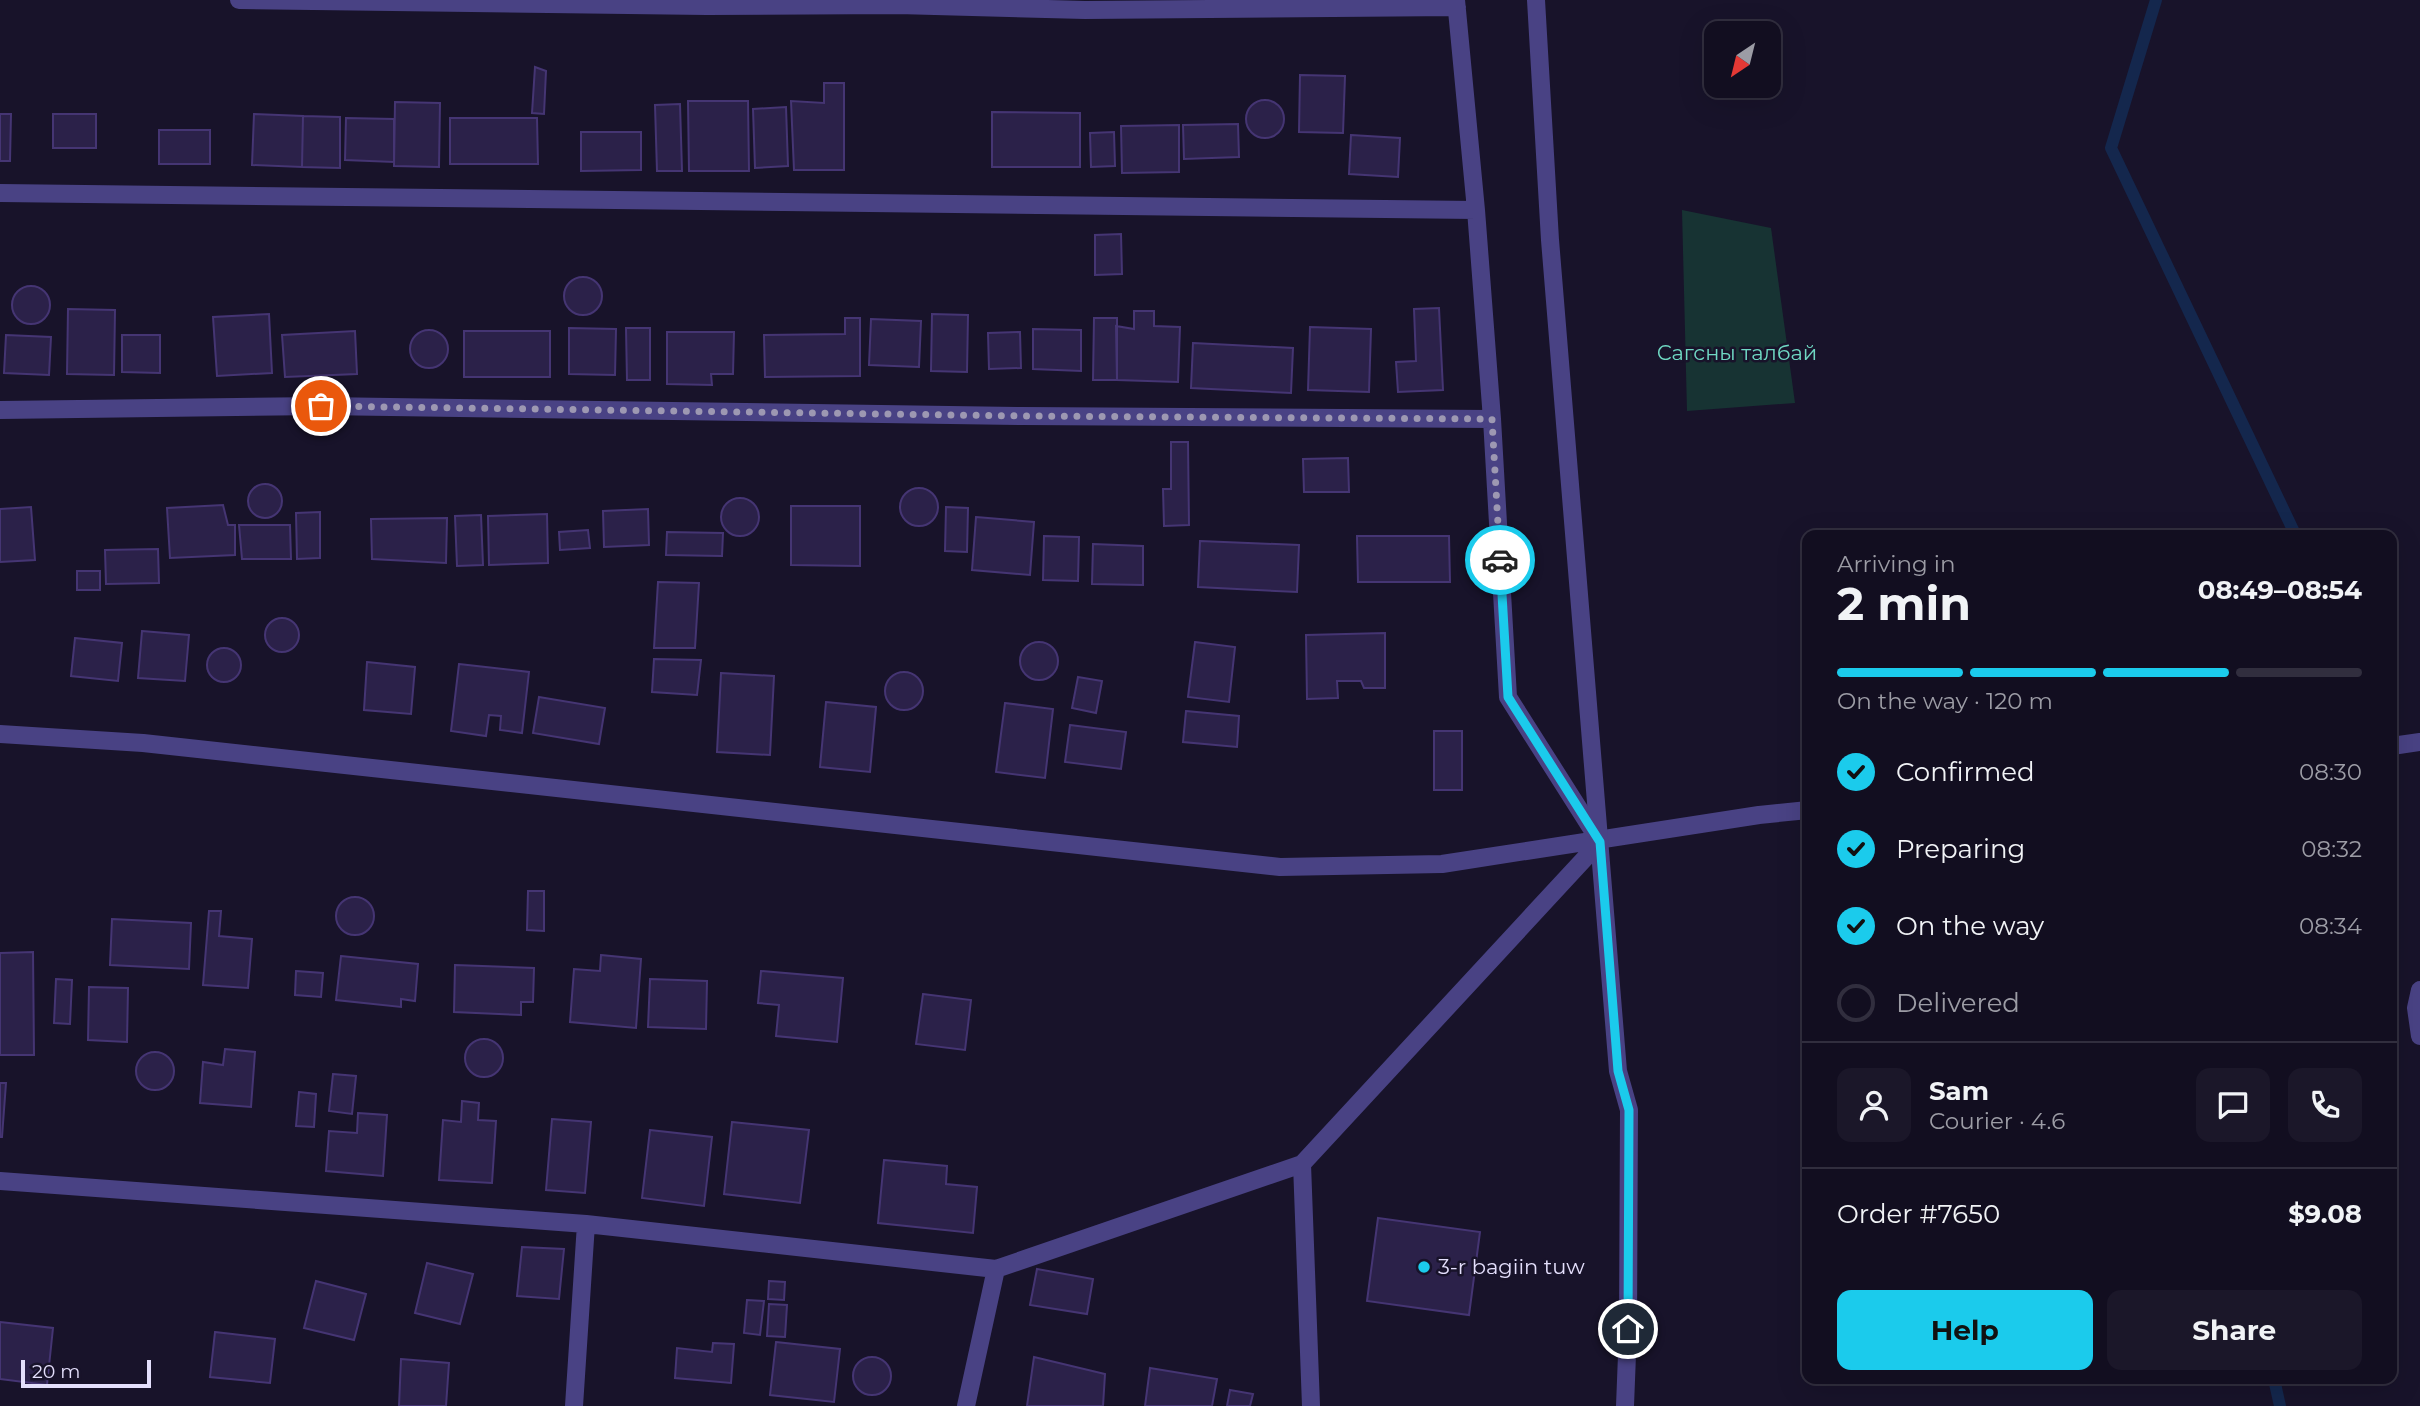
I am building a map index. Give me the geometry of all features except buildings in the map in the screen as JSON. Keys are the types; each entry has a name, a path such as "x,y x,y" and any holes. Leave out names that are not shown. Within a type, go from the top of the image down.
{"street":[{"path":"239,0 706,6 898,5 1084,10 1456,4 1476,210 1492,419 1508,697 1600,842"},
{"path":"1536,0 1550,240 1618,1071 1629,1110 1625,1406"},
{"path":"0,193 1476,210"},
{"path":"0,410 321,406 1492,419"},
{"path":"0,734 144,743 1280,867 1442,864 1802,811"},
{"path":"2397,745 2420,742"},
{"path":"0,1181 586,1224 996,1269 1302,1164 1600,842"},
{"path":"2420,990 2416,1008 2420,1035"},
{"path":"1302,1164 1311,1406"},
{"path":"574,1406 586,1224"},
{"path":"966,1406 996,1269"}],"green space":[{"name":"Сагсны талбай","path":"1682,210 1771,228 1795,403 1687,411"}],"waterway":[{"path":"2156,0 2111,148 2293,530"},
{"path":"2275,1384 2280,1406"}],"way so far":[{"path":"321,406 1023,416 1492,419 1500,560"}],"place":[{"name":"3-r bagiin tuw","path":"1424,1267"}],"route":[{"path":"1500,560 1508,697 1600,842 1618,1071 1629,1110 1628,1329"}]}
